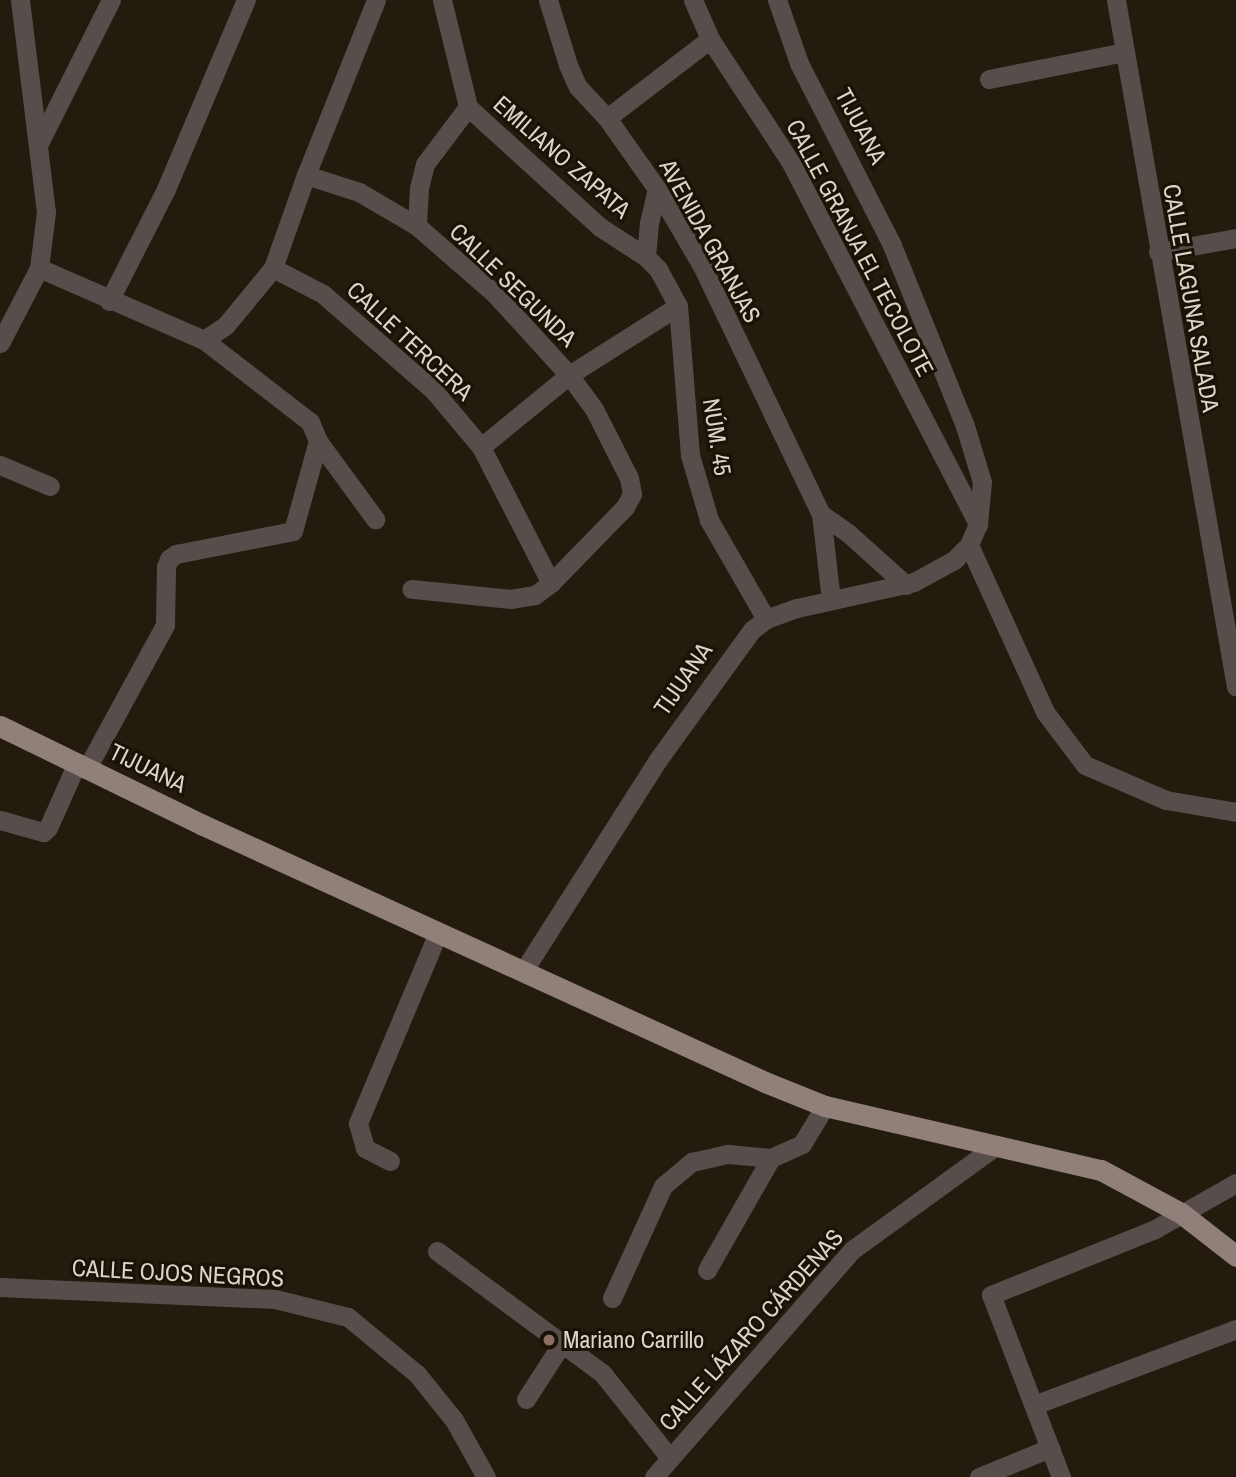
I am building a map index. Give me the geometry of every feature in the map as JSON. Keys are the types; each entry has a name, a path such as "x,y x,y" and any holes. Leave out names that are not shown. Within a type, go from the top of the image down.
{"main road":[{"name":"TIJUANA","path":"0,726 438,933 524,970"},
{"path":"524,970 825,1106 1101,1170 1181,1213 1236,1256"}],"street":[{"path":"0,343 39,268 46,212 20,0"},
{"path":"39,144 111,0"},
{"path":"109,301 166,189 246,0"},
{"path":"204,340 226,325 273,268 306,174 376,0"},
{"name":"EMILIANO ZAPATA","path":"442,0 468,107 600,227 646,257"},
{"name":"AVENIDA GRANJAS","path":"548,0 568,65 578,87 607,118 657,189 702,266 821,514 831,600"},
{"name":"CALLE GRANJA EL TECOLOTE","path":"693,0 710,39 791,163 978,524"},
{"name":"TIJUANA","path":"524,970 657,761 752,629 766,618 831,600 906,585 940,569 969,545 978,524 982,482 965,426 892,245 799,63 777,0"},
{"name":"CALLE LAGUNA SALADA","path":"1115,0 1158,252 1230,611 1236,687"},
{"path":"607,118 710,39"},
{"path":"989,79 1124,52"},
{"path":"417,226 419,188 425,164 468,107"},
{"name":"CALLE SEGUNDA","path":"306,174 359,192 417,226 495,294 569,375 594,409 628,478 632,494 625,507 551,583"},
{"path":"646,257 649,223 657,189"},
{"path":"1158,252 1236,238"},
{"name":"NÚM. 45","path":"646,257 658,269 677,306 690,455 709,520 766,618"},
{"path":"39,268 109,301 204,340 310,422 318,441 375,519"},
{"name":"CALLE TERCERA","path":"273,268 323,293 434,391 481,447 551,583"},
{"path":"481,447 569,375 677,306"},
{"path":"0,820 36,832 48,828 165,625 166,567 169,559 176,554 293,531 318,441"},
{"path":"0,465 50,486"},
{"name":"AVENIDA GRANJAS","path":"821,514 848,533 906,585"},
{"path":"969,545 1045,712 1085,765 1166,800 1236,811"},
{"path":"412,589 511,599 535,595 551,583"},
{"path":"390,1161 365,1148 358,1123 438,933"},
{"path":"612,1298 663,1186 692,1162 728,1154 771,1158 802,1144 825,1106"},
{"name":"CALLE LÁZARO CÁRDENAS","path":"654,1477 852,1250 993,1147"},
{"path":"707,1270 771,1158"},
{"path":"1061,1477 991,1295 1155,1229 1236,1183"},
{"path":"436,1251 603,1374 669,1457"},
{"name":"CALLE OJOS NEGROS","path":"0,1287 275,1299 348,1317 418,1374 454,1420 486,1477"},
{"path":"1034,1405 1236,1329"},
{"path":"526,1398 561,1345"},
{"path":"979,1477 1050,1448"}],"place":[{"name":"Mariano Carrillo","path":"549,1340"}]}
